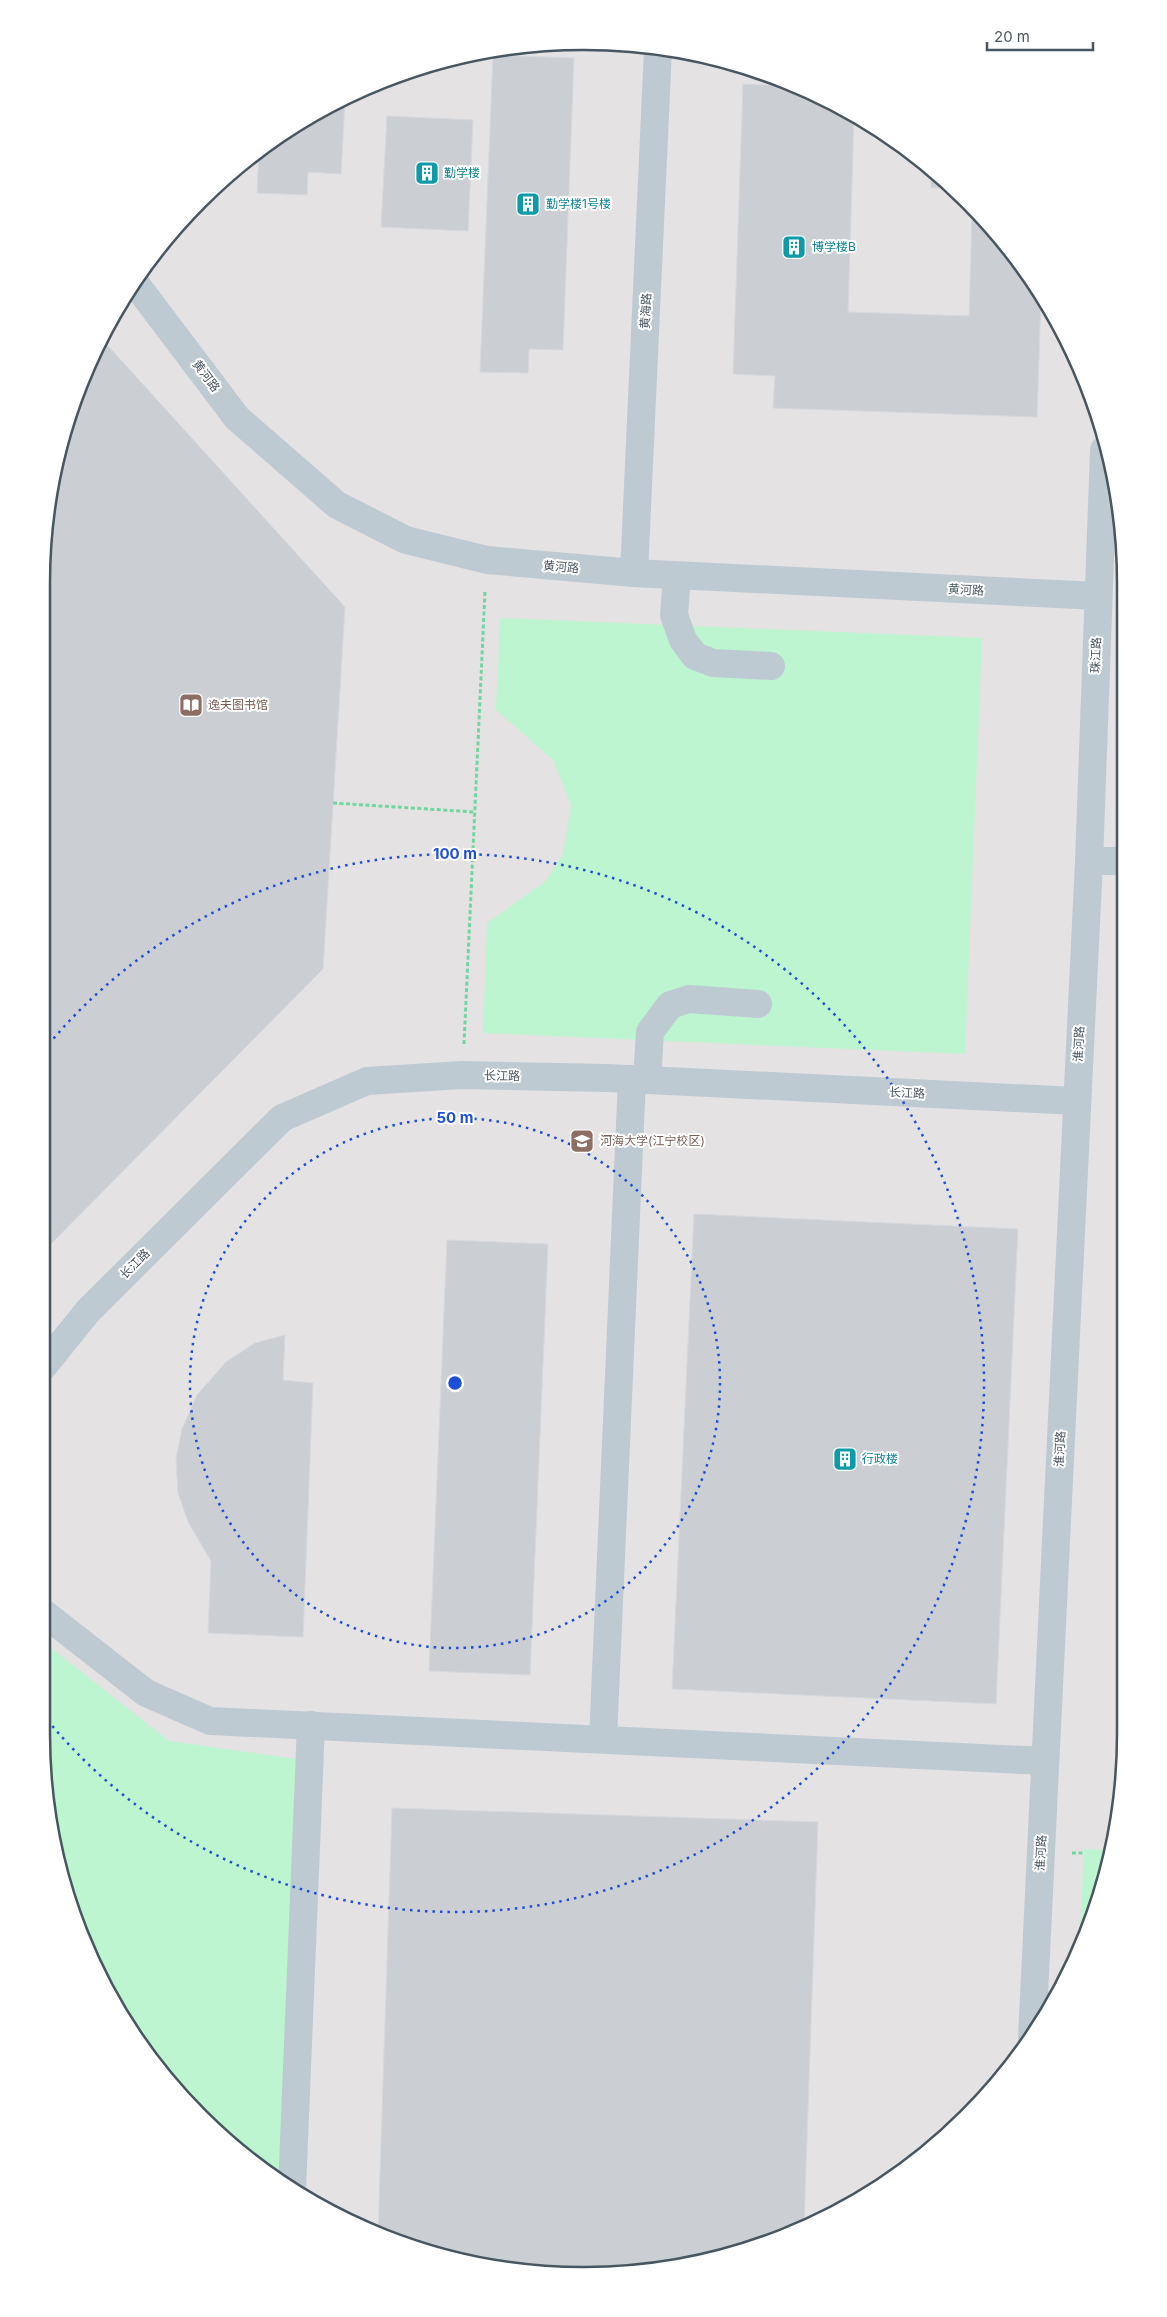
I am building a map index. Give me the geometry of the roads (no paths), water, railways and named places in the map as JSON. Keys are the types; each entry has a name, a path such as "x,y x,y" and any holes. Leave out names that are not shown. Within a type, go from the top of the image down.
{"street":[{"name":"黄海路","path":"634,573 658,56"},
{"name":"黄河路","path":"139,288 237,418 338,505 406,540 487,560 634,573 1098,596"},
{"name":"珠江路","path":"1089,860 1103,464"},
{"path":"676,576 674,615 682,640 695,656 712,663 770,666"},
{"path":"1089,860 1117,861"},
{"name":"淮河路","path":"1033,2021 1089,860"},
{"path":"603,1739 640,1079 650,1032 670,1005 689,998 758,1004"},
{"name":"长江路","path":"50,1358 88,1311 282,1118 367,1082 462,1075 640,1079 1076,1101"},
{"path":"50,1618 146,1693 210,1721 1045,1761"},
{"path":"292,2180 311,1725"}],"place":[{"name":"勤学楼","path":"427,173"},
{"name":"勤学楼1号楼","path":"528,204"},
{"name":"博学楼B","path":"794,247"},
{"name":"逸夫图书馆","path":"191,705"},
{"name":"河海大学(江宁校区)","path":"582,1141"},
{"name":"行政楼","path":"845,1459"}]}
